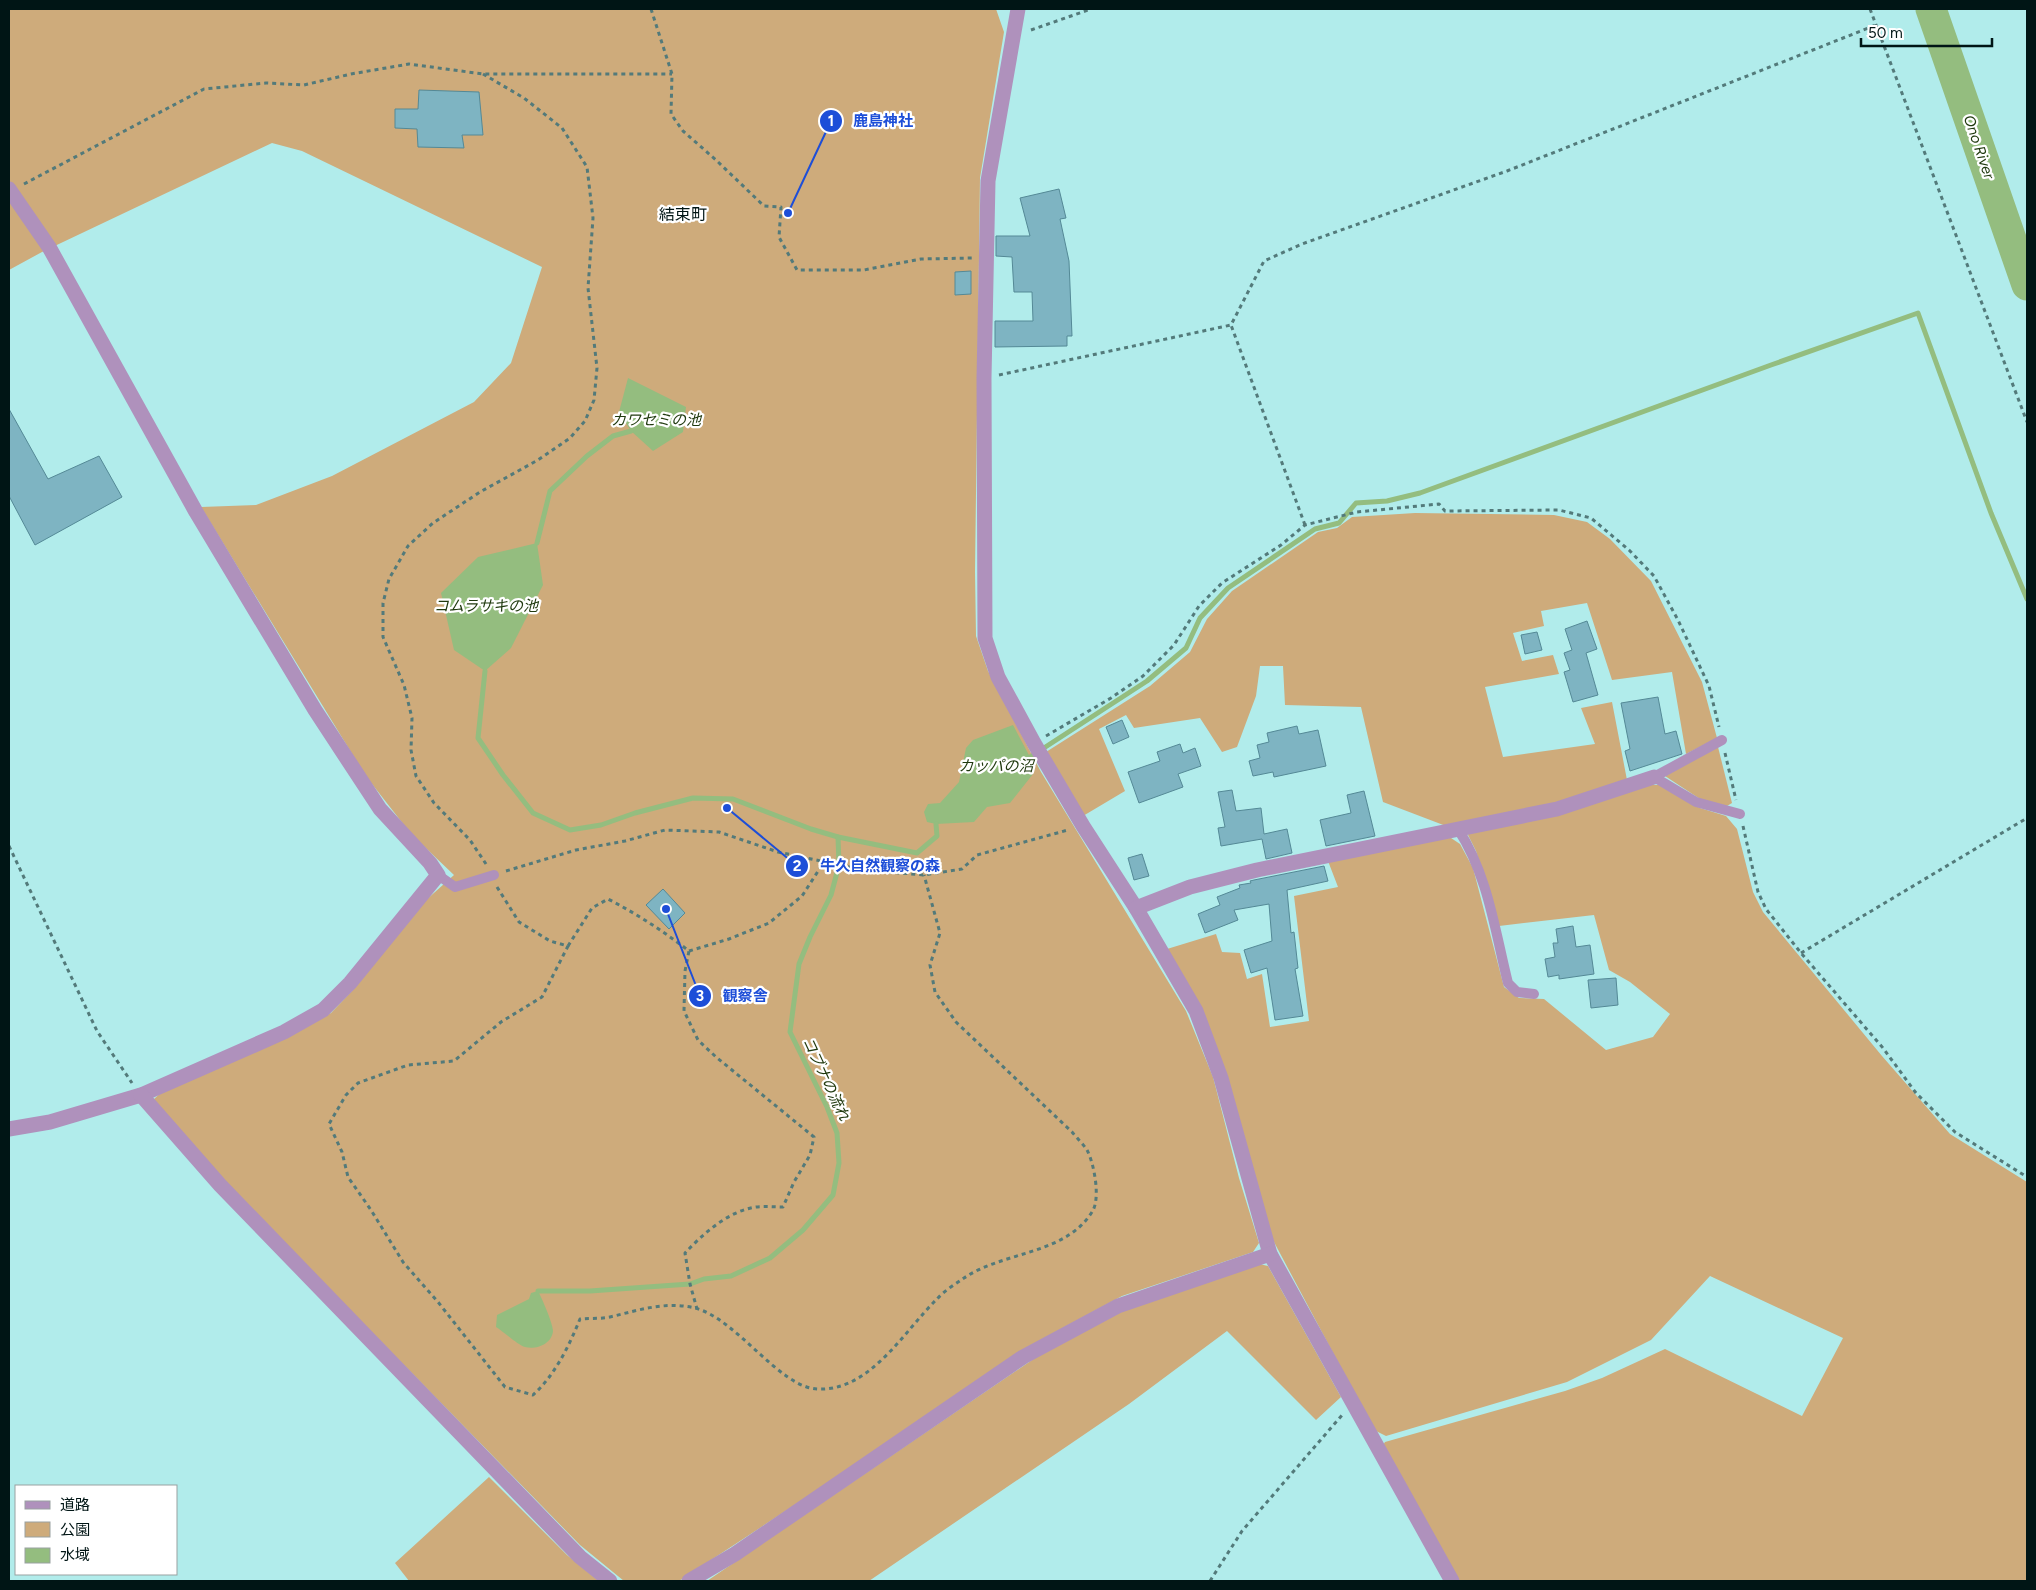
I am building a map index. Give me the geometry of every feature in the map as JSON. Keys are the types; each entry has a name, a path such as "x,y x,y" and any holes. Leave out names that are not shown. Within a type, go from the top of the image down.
{"street":[{"path":"1018,9 988,181 984,378 985,638 998,677 1034,744 1083,826 1136,908 1196,1011 1222,1078 1270,1254 1452,1581"},
{"path":"9,189 49,247 196,512 315,710 380,809 430,863 438,875 350,983 323,1010 284,1032 141,1095 50,1122 9,1129"},
{"path":"1136,908 1190,887 1257,870 1557,809 1654,777"},
{"path":"141,1095 220,1185 580,1557 610,1581"},
{"path":"689,1581 734,1554 1024,1357 1118,1306 1270,1254"}],"lane":[{"path":"1654,777 1722,740"},
{"path":"1654,777 1696,802 1740,814"},
{"path":"1458,829 1470,848 1491,905 1508,983 1517,992 1534,994"},
{"path":"438,875 455,887 494,875"}],"path":[{"path":"651,9 672,74 671,114 682,131 716,160 764,206 780,207 779,238 797,270 864,270 922,259 985,257"},
{"path":"1012,37 1091,9"},
{"path":"1870,9 2027,422"},
{"path":"1305,525 1230,325 1264,261 1302,244 1506,171 1876,25"},
{"path":"9,189 204,89 266,83 304,85 409,64 483,74 672,74"},
{"path":"483,74 524,98 562,128 587,167 593,218 588,288 597,368 594,400 585,421 570,438 538,460 480,492 433,523 408,546 389,579 383,603 383,637 406,693 412,718 411,750 416,776 434,803 470,840 494,875 497,891 519,922 550,940 568,946"},
{"path":"984,378 1230,325"},
{"path":"1034,744 1143,676 1174,645 1199,606 1222,583 1281,545 1305,525 1357,512 1439,504 1445,510 1559,510 1591,518 1629,550 1654,576 1678,620 1708,686 1758,892 1766,909 1882,1048 1916,1092 1955,1132 2027,1177"},
{"path":"1801,953 2027,818"},
{"path":"494,875 576,850 625,841 665,830 720,832 778,852 824,862 864,870 924,875 962,869 977,856 1083,826"},
{"path":"9,846 97,1031 141,1095"},
{"path":"824,862 802,896 769,923 730,939 689,950 634,912 608,899 592,908 568,946 542,997 501,1022 454,1061 408,1065 358,1083 346,1095 329,1124 342,1152 348,1177 372,1210 403,1262 438,1302 505,1387 533,1395 546,1383 570,1342 580,1319 609,1317 632,1310 671,1304 697,1309 728,1325 797,1383 816,1389 852,1382 880,1362 937,1299 965,1277 1011,1257 1058,1242 1078,1229 1094,1210 1098,1192 1087,1150 1072,1132 956,1022 935,992 930,965 940,933 924,875"},
{"path":"689,950 685,971 684,1011 698,1040 716,1057 814,1136 810,1155 794,1182 783,1207 755,1207 734,1215 704,1233 685,1253 690,1284 697,1309"},
{"path":"1210,1581 1242,1531 1353,1403"}],"green space":[{"path":"9,9 996,9 1004,32 980,178 975,572 976,636 988,671 1041,772 1186,1011 1213,1077 1239,1178 1259,1243 1253,1252 1122,1296 1022,1350 854,1466 679,1581 624,1581 580,1545 228,1185 153,1100 165,1089 275,1043 331,1013 352,991 425,901 454,875 411,834 365,775 201,507 256,505 332,476 474,402 511,363 542,267 302,151 272,143 42,252 9,270"},
{"path":"1415,513 1554,515 1587,522 1610,539 1651,581 1702,682 1717,738 1686,754 1672,672 1612,680 1587,603 1541,611 1544,626 1513,633 1522,661 1553,655 1559,674 1485,687 1503,757 1595,744 1581,708 1612,702 1627,780 1559,802 1446,826 1383,802 1361,707 1285,705 1283,666 1260,666 1256,696 1237,747 1222,752 1200,718 1134,728 1126,715 1099,729 1125,791 1083,816 1046,752 1150,686 1190,652 1207,619 1232,591 1318,532 1337,528 1352,517"},
{"path":"1718,747 1732,803 1727,806 1700,799 1665,776"},
{"path":"1646,785 1659,785 1700,808 1726,816 1737,829 1753,892 1763,912 1882,1056 1950,1134 2027,1182 2027,1581 1457,1581 1382,1447 1385,1442 1565,1391 1602,1378 1665,1349 1802,1416 1843,1338 1710,1276 1651,1340 1567,1382 1386,1436 1374,1430 1274,1242 1167,949 1216,934 1222,952 1240,953 1247,979 1262,974 1270,1027 1309,1021 1294,896 1338,887 1328,861 1448,836 1460,844 1473,868 1504,987 1519,998 1544,999 1606,1050 1653,1037 1670,1014 1630,982 1609,970 1594,915 1499,926 1476,851 1468,835 1471,830"},
{"path":"1255,1263 1268,1266 1341,1397 1316,1420 1227,1331 1129,1404 869,1581 707,1581 1035,1358 1121,1312"},
{"path":"489,1477 567,1555 599,1581 409,1581 395,1563"}],"water":[{"name":"カワセミの池","path":"628,378 686,407 683,432 653,451 631,431 619,412"},
{"name":"コムラサキの池","path":"537,543 543,585 511,648 485,671 454,650 441,593 478,557"},
{"name":"カッパの沼","path":"1013,725 1030,757 1033,774 1010,803 987,807 974,822 936,824 927,822 924,812 928,804 940,803 959,782 966,748 973,740"},
{"path":"538,1291 545,1305 553,1331 547,1343 529,1348 519,1344 496,1327 497,1315 529,1299 531,1293"}],"building":[{"path":"419,90 479,92 483,135 462,135 464,148 418,147 417,129 395,128 395,109 418,109"},
{"path":"1059,189 1066,218 1060,219 1069,261 1072,336 1067,336 1067,346 995,347 995,321 1033,321 1032,292 1014,292 1012,257 996,256 996,236 1030,236 1020,198"},
{"path":"971,271 971,294 955,295 955,272"},
{"path":"9,409 48,479 99,456 122,497 35,545 9,496"},
{"path":"1587,621 1597,649 1586,653 1598,695 1573,702 1564,672 1570,670 1564,653 1572,650 1565,629"},
{"path":"1537,632 1542,650 1525,654 1521,635"},
{"path":"1658,697 1665,734 1676,731 1682,754 1630,771 1625,751 1630,749 1621,703"},
{"path":"1122,720 1129,737 1113,744 1106,727"},
{"path":"1297,726 1299,734 1318,730 1326,766 1274,777 1273,772 1253,776 1249,761 1260,758 1257,745 1269,742 1267,733"},
{"path":"1180,744 1183,753 1195,748 1201,766 1178,774 1183,787 1139,803 1128,772 1160,761 1157,752"},
{"path":"1232,790 1236,811 1261,808 1264,834 1287,829 1292,853 1266,859 1262,839 1221,846 1218,828 1225,827 1218,792"},
{"path":"1364,791 1375,836 1326,846 1320,820 1351,813 1347,795"},
{"path":"1142,854 1149,876 1134,880 1128,858"},
{"path":"1324,866 1328,881 1287,890 1291,933 1294,932 1298,968 1295,969 1303,1016 1275,1020 1267,968 1251,973 1244,950 1272,941 1269,904 1234,910 1238,920 1205,933 1198,914 1220,905 1217,897 1240,888 1239,885 1251,883 1250,881 1254,880"},
{"path":"663,889 685,913 669,929 646,905"},
{"path":"1573,926 1576,947 1590,945 1594,974 1559,979 1559,975 1548,977 1545,959 1555,957 1553,943 1558,943 1556,929"},
{"path":"1616,978 1618,1005 1591,1008 1588,980"}],"waterway":[{"name":"Ono River","path":"1931,9 2027,285"},
{"path":"1030,757 1147,681 1186,648 1200,618 1228,588 1315,529 1339,523 1356,503 1387,501 1420,493 1918,313 1991,513 2027,599"},
{"path":"537,543 550,491 587,456 613,436 631,431"},
{"path":"485,671 478,738 503,775 533,813 570,830 601,825 635,813 693,798 733,799 811,829 838,837 917,853 937,836 936,824"},
{"name":"コブナの流れ","path":"538,1291 590,1291 690,1284 704,1279 731,1276 770,1258 803,1230 833,1195 839,1163 837,1133 827,1107 790,1032 799,964 831,895 839,865 838,837"}],"place":[{"name":"鹿島神社","path":"788,213"},
{"name":"牛久自然観察の森","path":"727,808"},
{"name":"観察舎","path":"666,909"}],"district":[{"name":"結束町","path":"683,214"}]}
